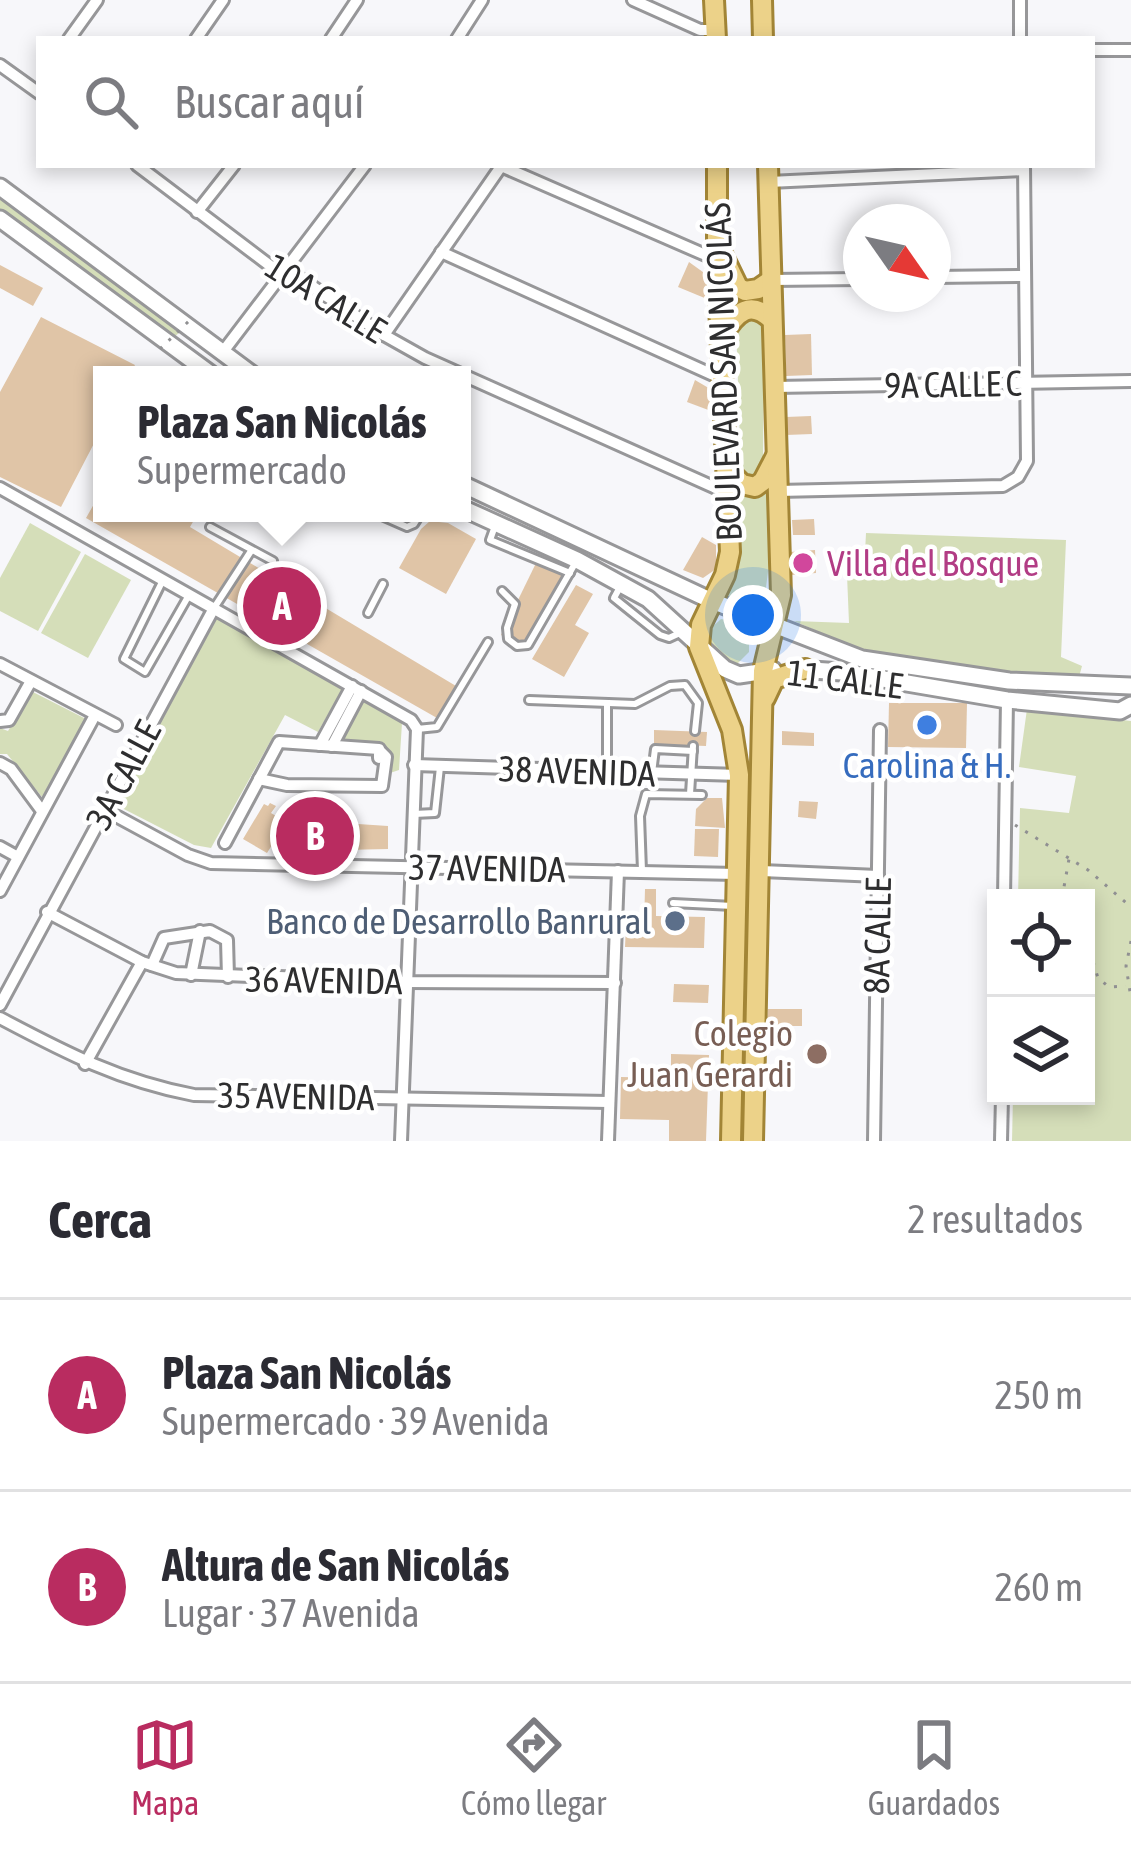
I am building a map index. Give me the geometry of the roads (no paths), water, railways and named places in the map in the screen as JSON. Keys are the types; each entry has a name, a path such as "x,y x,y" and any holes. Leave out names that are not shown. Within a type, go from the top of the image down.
{"main road":[{"path":"714,0 716,35"},
{"path":"762,0 763,36"},
{"name":"BOULEVARD SAN NICOLÁS","path":"700,647 701,625 725,575 730,552 718,168"},
{"name":"BOULEVARD SAN NICOLÁS","path":"753,1141 763,670 781,596 768,173"},
{"path":"4,193 240,366"},
{"path":"0,219 200,366"},
{"path":"718,252 738,286 752,291 771,280"},
{"path":"723,334 747,308 760,309 772,320"},
{"path":"728,469 742,484 755,487 764,481 777,455"},
{"name":"11 CALLE","path":"471,488 712,601 835,650 892,666 1009,681 1131,686"},
{"name":"11 CALLE","path":"471,512 496,523 527,547 618,591 648,599 725,669 739,675 806,669 1007,700 1120,711 1131,705"},
{"path":"700,647 724,705 739,775 731,1141"},
{"path":"762,715 769,683 806,669"}],"street":[{"path":"71,36 97,0"},
{"path":"198,36 223,0"},
{"path":"333,36 357,0"},
{"path":"459,36 482,0"},
{"path":"633,0 716,35"},
{"path":"1020,0 1020,36"},
{"path":"1095,50 1131,50"},
{"path":"0,65 36,91"},
{"name":"10A CALLE","path":"141,168 281,274 300,277 384,335 443,366"},
{"path":"197,212 232,168"},
{"path":"222,353 362,168"},
{"path":"384,335 501,168"},
{"path":"507,168 718,252"},
{"path":"768,173 981,168"},
{"path":"778,491 1003,486 1018,476 1027,461 1024,168"},
{"path":"441,252 724,380"},
{"path":"951,277 1024,276"},
{"path":"771,280 843,278"},
{"name":"10A CALLE","path":"471,379 728,494"},
{"name":"9A CALLE C","path":"774,387 1131,381"},
{"path":"0,488 411,720 417,730 401,1141"},
{"name":"3A CALLE","path":"0,1005 46,912 214,608"},
{"path":"0,664 116,724"},
{"path":"0,721 9,720 31,681"},
{"path":"326,745 357,689"},
{"path":"1004,889 1007,700"},
{"path":"0,890 95,715"},
{"name":"8A CALLE","path":"874,1141 880,730"},
{"path":"225,843 259,779 279,742 386,757 382,786 259,779"},
{"path":"0,763 11,769 42,811"},
{"name":"38 AVENIDA","path":"414,765 739,775"},
{"name":"37 AVENIDA","path":"105,810 212,863 738,874"},
{"path":"0,847 18,857"},
{"path":"608,1141 618,871"},
{"path":"760,871 878,876"},
{"name":"36 AVENIDA","path":"46,912 147,963 190,975 615,983"},
{"path":"190,975 200,931"},
{"path":"85,1064 164,938 200,931 223,934 228,977"},
{"name":"35 AVENIDA","path":"0,1018 85,1064 145,1086 194,1095 609,1102"},
{"path":"1001,1141 1002,1105"}],"lane":[{"path":"210,527 273,561"},
{"name":"3A CALLE","path":"214,608 252,550"},
{"path":"502,592 514,604 508,639 525,646 534,640 574,566"},
{"path":"163,580 126,662 148,671 189,595"},
{"path":"368,614 383,584"},
{"path":"417,730 437,727 488,642"},
{"path":"529,700 635,704 676,684 691,689 698,704 695,731"},
{"path":"607,703 607,771"},
{"path":"698,704 724,705"},
{"path":"652,772 655,749 693,748 690,794"},
{"path":"411,814 436,811 440,767"},
{"path":"642,872 642,800 646,794 702,795"},
{"path":"673,903 737,906"}],"place":[{"name":"Villa del Bosque","path":"803,563"},
{"name":"Plaza San Nicolás","path":"282,606"},
{"name":"Carolina & H.","path":"927,725"},
{"name":"Altura de San Nicolás","path":"315,836"},
{"name":"Banco de Desarrollo Banrural","path":"675,921"},
{"name":"Colegio Juan Gerardi","path":"817,1054"}]}
